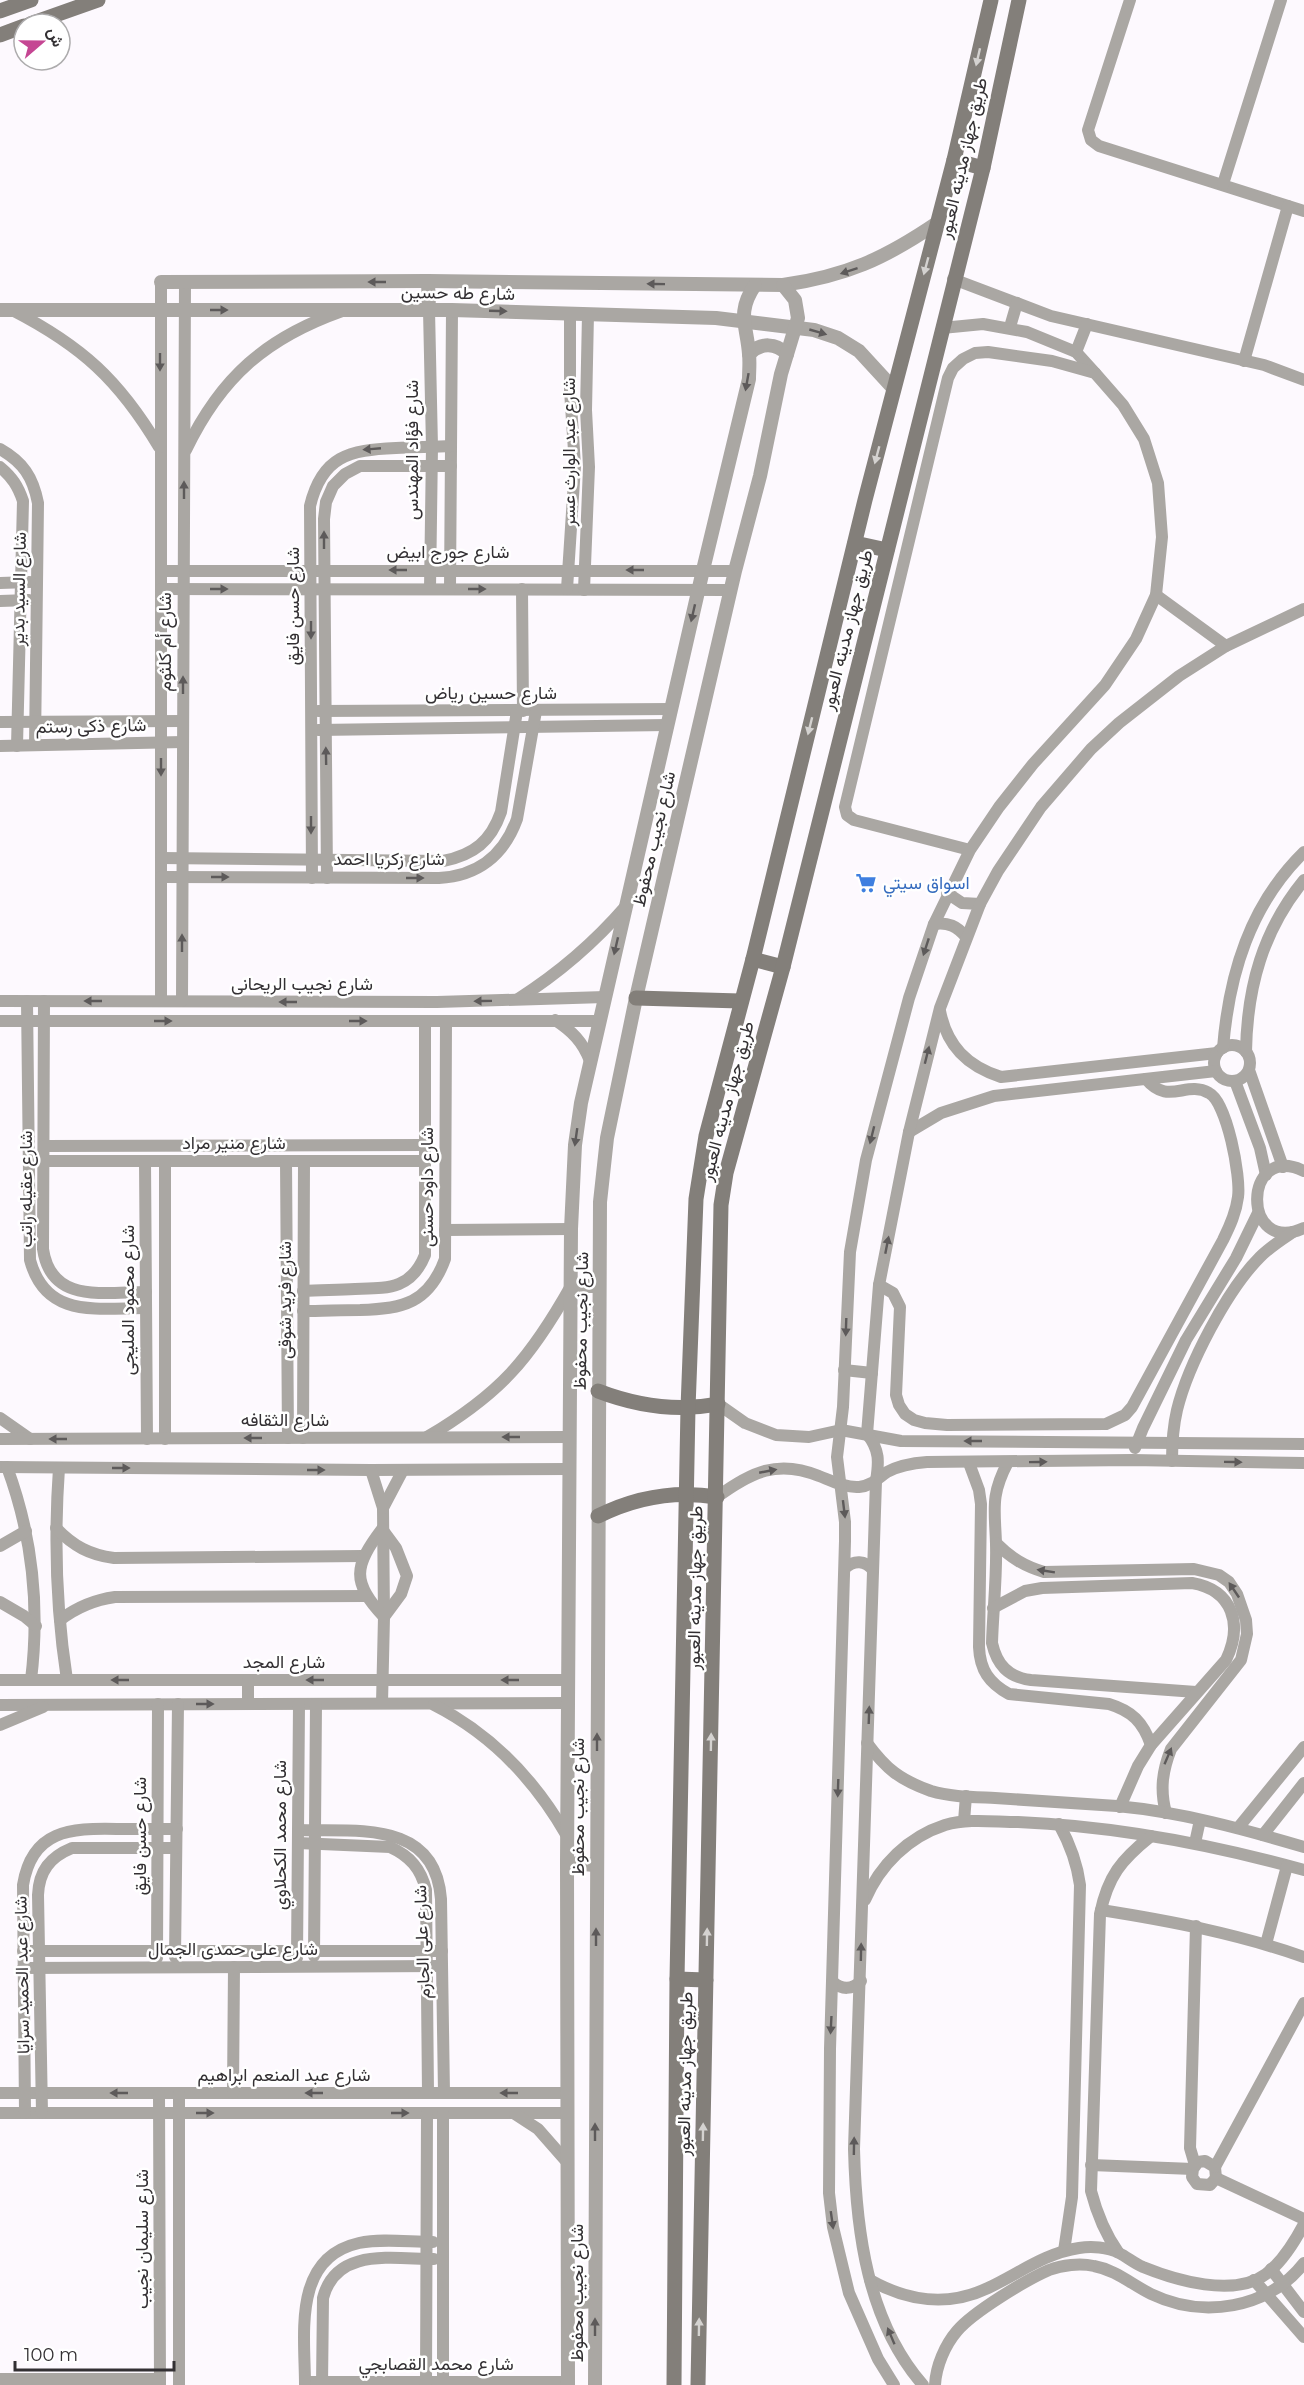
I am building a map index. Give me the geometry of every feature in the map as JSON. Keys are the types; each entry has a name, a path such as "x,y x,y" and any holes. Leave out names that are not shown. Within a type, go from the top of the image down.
{"main road":[{"path":"0,11 31,0"},
{"path":"64,12 98,0"},
{"name":"طريق جهاز مدينه العبور","path":"674,2385 677,1979 688,1408 696,1199 700,1168 706,1136 753,959 893,388 954,160 991,0"},
{"name":"طريق جهاز مدينه العبور","path":"698,2385 721,1205 726,1173 783,967 953,279 983,168 1019,0"},
{"path":"954,160 983,168"},
{"path":"855,543 887,550"},
{"path":"753,959 783,967"},
{"path":"636,999 740,1001"},
{"path":"598,1391 636,1404 655,1407 688,1408 718,1404"},
{"path":"598,1516 633,1501 670,1494 717,1497"},
{"path":"677,1979 706,1980"}],"street":[{"path":"1130,0 1088,130 1091,140 1099,146 1304,211"},
{"path":"1223,184 1281,0"},
{"path":"1244,361 1288,206"},
{"name":"شارع طه حسين","path":"160,282 428,281 783,285 822,280 863,267 902,248 937,224"},
{"path":"953,279 1051,316 1244,361 1304,380"},
{"path":"428,281 429,310"},
{"name":"شارع أم كلثوم","path":"160,282 161,1002"},
{"name":"شارع أم كلثوم","path":"182,1002 185,282"},
{"name":"شارع نجيب محفوظ","path":"568,2384 567,1836 571,1229 575,1145 604,998 702,570 749,379 749,354 743,322 747,296 754,285"},
{"name":"شارع نجيب محفوظ","path":"595,2385 600,1202 607,1138 636,999 735,571 760,476 787,354 798,318 795,300 783,285"},
{"path":"1010,327 1017,303"},
{"path":"6,310 48,329 82,352 105,373 138,412 160,448"},
{"name":"شارع طه حسين","path":"6,310 452,310 716,318 814,330 859,351 893,388"},
{"path":"184,454 200,420 222,389 247,363 277,340 310,322 345,310"},
{"name":"شارع فؤاد المهندس","path":"429,310 432,447 430,589"},
{"path":"450,589 452,310"},
{"name":"شارع عبد الوارث عسر","path":"567,589 575,466 570,390 570,314"},
{"name":"شارع عبد الوارث عسر","path":"584,590 589,467 586,391 588,314"},
{"path":"894,2385 878,2359 849,2293 833,2227 829,2182 845,1522 837,1457 841,1430 850,1252 866,1160 906,1008 934,924 947,893 970,850 999,807 1033,764 1105,685 1127,655 1156,596 1162,537 1162,510 1151,457 1134,421 1076,352 1044,337 1010,327 976,324 942,328"},
{"path":"1076,352 1087,324"},
{"path":"749,354 758,347 768,345 787,354"},
{"path":"970,850 854,820 847,815 845,807 944,393 953,368 963,359 975,353 988,352 1052,361 1095,373"},
{"name":"شارع حسن فايق","path":"312,878 310,506 315,488 324,471 338,459 355,451 451,446"},
{"name":"شارع السيد بدير","path":"0,449 15,458 27,471 35,486 38,503 35,746"},
{"name":"شارع حسن فايق","path":"327,878 324,571 326,502 333,486 345,474 360,466 451,466"},
{"name":"شارع السيد بدير","path":"0,467 18,487 23,501 17,746"},
{"name":"شارع جورج ابيض","path":"161,571 735,571"},
{"path":"0,583 37,582"},
{"name":"شارع جورج ابيض","path":"161,589 731,590"},
{"path":"522,589 525,711"},
{"path":"1156,596 1226,646"},
{"path":"0,601 37,600"},
{"path":"923,2385 897,2349 876,2301 855,2201 854,2149 876,1481 879,1463 878,1452 867,1434 879,1285 909,1132 940,1008 966,937 998,871 1034,816 1091,749 1148,698 1226,646 1304,609"},
{"name":"شارع حسين رياض","path":"311,711 671,709"},
{"name":"شارع زكريا احمد","path":"161,877 452,877 467,874 487,862 504,846 517,819 533,728 525,711"},
{"name":"شارع زكريا احمد","path":"161,858 443,861 459,858 474,851 486,841 495,827 501,812 514,728 525,711"},
{"name":"شارع ذكى رستم","path":"0,723 183,721"},
{"name":"شارع حسين رياض","path":"311,730 667,726"},
{"name":"شارع ذكى رستم","path":"0,746 183,742"},
{"path":"1249,1070 1235,1081 1226,1080 1216,1071 1215,1059 1220,1051 1231,988 1249,930 1272,888 1304,852"},
{"path":"1246,1052 1247,1013 1257,966 1266,939 1304,880"},
{"path":"947,893 962,903 980,904"},
{"path":"517,1000 579,954 626,906"},
{"path":"934,924 941,923 955,927 966,937"},
{"name":"شارع نجيب الريحانى","path":"0,1001 336,1002 604,998"},
{"name":"شارع عقيله راتب","path":"27,1001 30,1260 34,1275 42,1288 54,1299 69,1306 146,1308"},
{"name":"شارع عقيله راتب","path":"44,1001 43,1249 45,1263 52,1276 62,1285 75,1291 146,1292"},
{"path":"335,1021 336,1002"},
{"path":"940,1008 946,1032 959,1053 971,1064 1001,1077 1220,1051 1236,1046 1246,1052 1249,1057 1249,1070 1296,1167 1266,1175 1261,1181 1255,1197 1258,1213 1269,1226 1276,1230 1299,1230"},
{"path":"554,1020 581,1041 590,1061"},
{"name":"شارع نجيب الريحانى","path":"0,1021 600,1021"},
{"name":"شارع داود حسنى","path":"303,1291 386,1288 407,1281 415,1273 424,1255 425,1021"},
{"name":"شارع داود حسنى","path":"303,1311 389,1309 404,1305 418,1298 440,1274 445,1259 446,1021"},
{"path":"909,1132 950,1110 994,1096 1216,1071"},
{"path":"879,1285 893,1293 900,1307 896,1395 905,1414 914,1420 947,1425 1106,1424 1125,1415 1132,1407 1223,1240 1233,1219 1238,1195 1238,1171 1222,1112 1215,1097 1200,1090 1168,1093 1159,1091 1146,1079"},
{"path":"1235,1081 1260,1148 1266,1175"},
{"name":"شارع منير مراد","path":"44,1146 425,1145"},
{"name":"شارع منير مراد","path":"44,1161 425,1161"},
{"name":"شارع محمود المليجى","path":"145,1161 147,1439"},
{"name":"شارع محمود المليجى","path":"165,1161 165,1438"},
{"name":"شارع فريد شوقى","path":"286,1161 288,1438"},
{"name":"شارع فريد شوقى","path":"303,1438 304,1161"},
{"path":"1132,1460 1137,1441 1186,1340 1236,1258 1258,1213"},
{"path":"425,1215 445,1214"},
{"path":"445,1230 571,1229"},
{"path":"1172,1461 1177,1411 1186,1380 1218,1318 1248,1270 1276,1243 1299,1230"},
{"path":"426,1438 463,1416 497,1389 527,1357 552,1321 571,1286 599,1286"},
{"path":"844,1370 872,1373"},
{"path":"718,1404 745,1423 776,1435 810,1437 841,1430 892,1440 918,1441 1304,1444"},
{"path":"0,1418 30,1439"},
{"name":"شارع الثقافه","path":"0,1439 570,1437"},
{"path":"717,1497 751,1475 769,1469 788,1468 807,1471 850,1487 862,1487 876,1481 886,1473 909,1464 927,1462 1132,1460 1304,1463"},
{"path":"969,1462 977,1483 981,1504 979,1647 980,1662 986,1676 996,1687 1010,1694 1108,1704 1124,1709 1137,1718 1146,1732 1150,1745"},
{"path":"1008,1462 998,1482 993,1504 996,1544 992,1643 1000,1665 1019,1679 1196,1692"},
{"path":"31,1680 36,1626 34,1572 16,1493 3,1467 570,1469"},
{"path":"59,1468 56,1580 67,1680"},
{"path":"371,1470 383,1509 382,1703"},
{"path":"383,1509 403,1470"},
{"path":"56,1528 65,1538 88,1552 114,1558 363,1556"},
{"path":"382,1528 363,1556 359,1569 360,1583 366,1596 384,1617"},
{"path":"382,1528 396,1548 407,1576 401,1594 384,1617"},
{"path":"0,1546 26,1531"},
{"path":"996,1544 1026,1567 1044,1572 1207,1570 1229,1582 1237,1594 1246,1620 1245,1648 1234,1670 1171,1749 1164,1765 1162,1781 1162,1797 1166,1813"},
{"path":"844,1568 851,1563 859,1562 867,1564 873,1570"},
{"path":"993,1608 1017,1595 1042,1588 1180,1583 1203,1585 1222,1597 1234,1621 1232,1648 1226,1660 1150,1745 1120,1807"},
{"path":"60,1620 80,1606 109,1598 366,1596"},
{"path":"0,1602 36,1626"},
{"name":"شارع المجد","path":"0,1680 568,1680"},
{"path":"248,1680 248,1704"},
{"path":"0,1705 568,1703"},
{"path":"0,1725 51,1704"},
{"name":"شارع حسن فايق","path":"157,1968 158,1704"},
{"name":"شارع حسن فايق","path":"175,1967 178,1704"},
{"name":"شارع محمد الكحلاوي","path":"297,1967 299,1704"},
{"name":"شارع محمد الكحلاوي","path":"314,1966 316,1704"},
{"path":"431,1704 455,1716 500,1749 537,1790 567,1836"},
{"path":"867,1743 883,1764 907,1781 934,1792 1120,1807 1166,1813 1238,1828 1304,1847"},
{"path":"1238,1828 1304,1747"},
{"path":"1263,1835 1304,1783"},
{"path":"964,1821 966,1796"},
{"path":"1196,1844 1200,1820"},
{"path":"862,1907 881,1872 894,1857 926,1833 964,1821 1059,1824 1152,1836 1304,1870"},
{"path":"1059,1824 1070,1844 1077,1865 1080,1885 1072,2197 1064,2251"},
{"name":"شارع عبد الحميد سرايا","path":"25,2113 22,1885 25,1872 38,1849 48,1840 72,1829 177,1829"},
{"name":"شارع على الجارم","path":"298,1830 315,1837 390,1847 402,1852 420,1871 426,1890 428,2093"},
{"name":"شارع على الجارم","path":"298,1843 315,1837 384,1833 398,1837 417,1848 432,1865 440,1887 444,2093"},
{"path":"1118,2252 1105,2234 1096,2213 1091,2191 1101,1910 1105,1891 1115,1870 1131,1852 1152,1836"},
{"name":"شارع عبد الحميد سرايا","path":"42,2113 39,1882 43,1870 50,1860 72,1848 176,1848"},
{"path":"567,1863 596,1865"},
{"path":"420,1871 432,1865"},
{"path":"1266,1944 1287,1866"},
{"path":"1101,1910 1196,1926 1266,1944 1304,1957"},
{"path":"1196,1926 1190,2137 1194,2167 1192,2177 1197,2184 1210,2185 1304,2003"},
{"name":"شارع على حمدى الجمال","path":"23,1951 442,1951"},
{"name":"شارع على حمدى الجمال","path":"24,1968 442,1966"},
{"path":"233,2093 234,1967"},
{"path":"833,1982 847,1988 861,1982"},
{"name":"شارع عبد المنعم ابراهيم","path":"0,2092 567,2093"},
{"name":"شارع سليمان نجيب","path":"159,2093 160,2377"},
{"name":"شارع سليمان نجيب","path":"179,2093 179,2385"},
{"name":"شارع عبد المنعم ابراهيم","path":"0,2113 567,2113"},
{"path":"426,2384 427,2113"},
{"path":"443,2113 443,2384"},
{"path":"514,2113 538,2129 567,2162"},
{"path":"1091,2165 1194,2167 1205,2161 1215,2173 1304,2219"},
{"path":"870,2280 884,2288 913,2298 944,2300 975,2294 1025,2268 1064,2251 1082,2247 1118,2252 1156,2272 1200,2284 1235,2285 1254,2280 1271,2269 1304,2223"},
{"path":"305,2384 307,2295 320,2267 344,2248 359,2243 443,2242"},
{"path":"322,2384 323,2298 336,2272 358,2260 443,2259"},
{"path":"935,2385 940,2362 958,2330 982,2309 1050,2270 1071,2265 1093,2265 1114,2271 1148,2293 1166,2301 1206,2308 1247,2302 1266,2295 1284,2284 1304,2263"},
{"path":"1025,2268 1031,2280"},
{"path":"1271,2269 1304,2312"},
{"path":"1148,2293 1156,2272"},
{"path":"1254,2280 1304,2337"},
{"path":"567,2303 595,2301"},
{"path":"0,2379 160,2377 179,2367"},
{"name":"شارع محمد القصابجي","path":"305,2384 568,2384"}],"place":[{"name":"اسواق سيتي","path":"866,883"}]}
